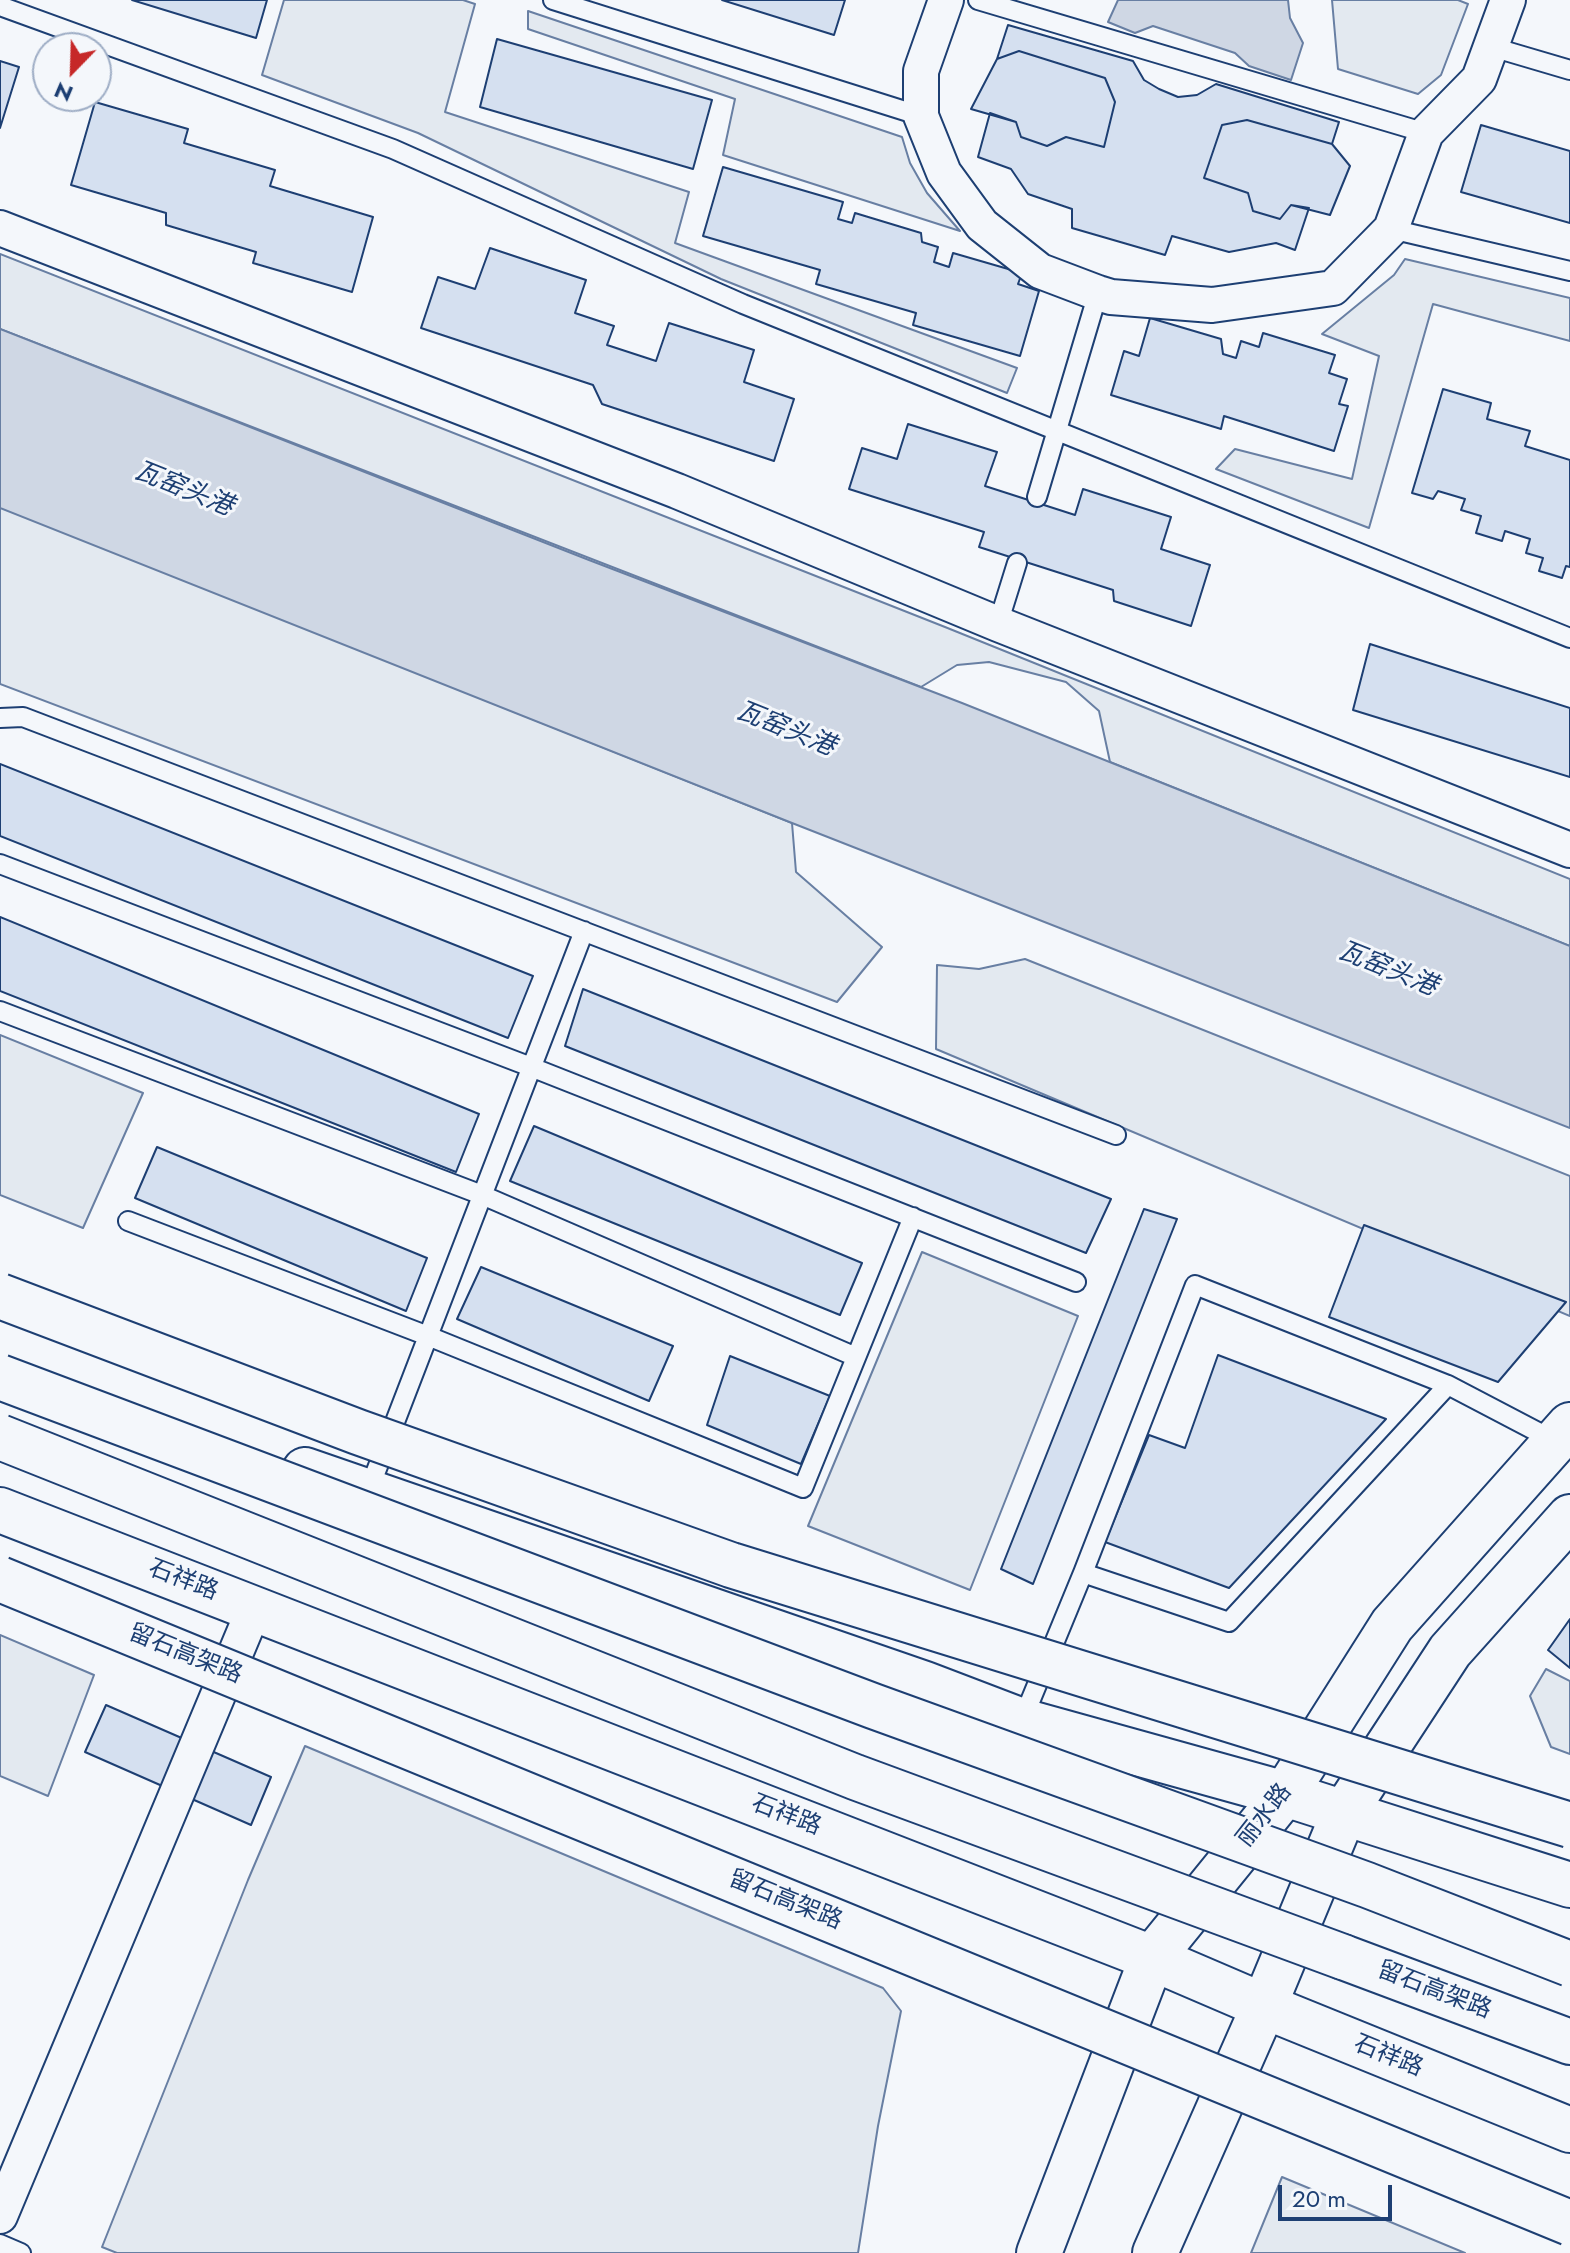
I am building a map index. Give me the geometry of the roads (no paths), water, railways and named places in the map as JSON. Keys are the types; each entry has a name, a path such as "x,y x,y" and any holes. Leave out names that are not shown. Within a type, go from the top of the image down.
{"main road":[{"path":"0,1296 358,1432 731,1565 1570,1825"},
{"path":"0,1355 368,1492 925,1684 1022,1721 1285,1794 1570,1885"},
{"path":"0,1375 873,1706 1367,1885 1570,1964"},
{"name":"丽水路","path":"1039,2253 1152,1958 1285,1794 1392,1625 1562,1433"},
{"name":"留石高架路","path":"0,1437 855,1777 1570,2042"},
{"name":"石祥路","path":"0,1510 1152,1958 1570,2130"},
{"path":"1155,2253 1264,2006 1344,1813 1450,1651 1570,1517"},
{"name":"留石高架路","path":"0,1579 1570,2223"}],"street":[{"path":"946,0 921,71 921,116 944,173 982,225 1040,271 1098,293 1111,297 1212,305 1333,288 1391,229 1426,133 1479,79 1508,0"},
{"path":"0,228 677,491 998,624 1570,850"},
{"path":"0,2216 254,1609"}],"lane":[{"path":"553,0 921,116"},
{"path":"978,0 1426,133"},
{"path":"0,6 393,149 743,304 1570,638"},
{"path":"1492,47 1570,70"},
{"path":"1391,229 1570,271"},
{"path":"1037,497 1098,293"},
{"path":"998,624 1017,563"},
{"path":"0,718 23,717 1116,1135"},
{"path":"0,864 531,1067 1076,1282"},
{"path":"368,1492 584,931"},
{"path":"0,1011 482,1195 856,1357"},
{"path":"128,1221 428,1336 803,1488 913,1217"},
{"path":"1022,1721 1195,1285 1562,1433"},
{"path":"1083,1573 1229,1622 1448,1385"},
{"path":"0,2244 21,2253"}],"water":[{"path":"1118,0 1288,0 1290,18 1303,43 1291,80 1249,66 1235,53 1153,26 1135,33 1108,22"},
{"name":"瓦窑头港","path":"0,329 962,703 1570,946 1570,1128 0,508"}]}
